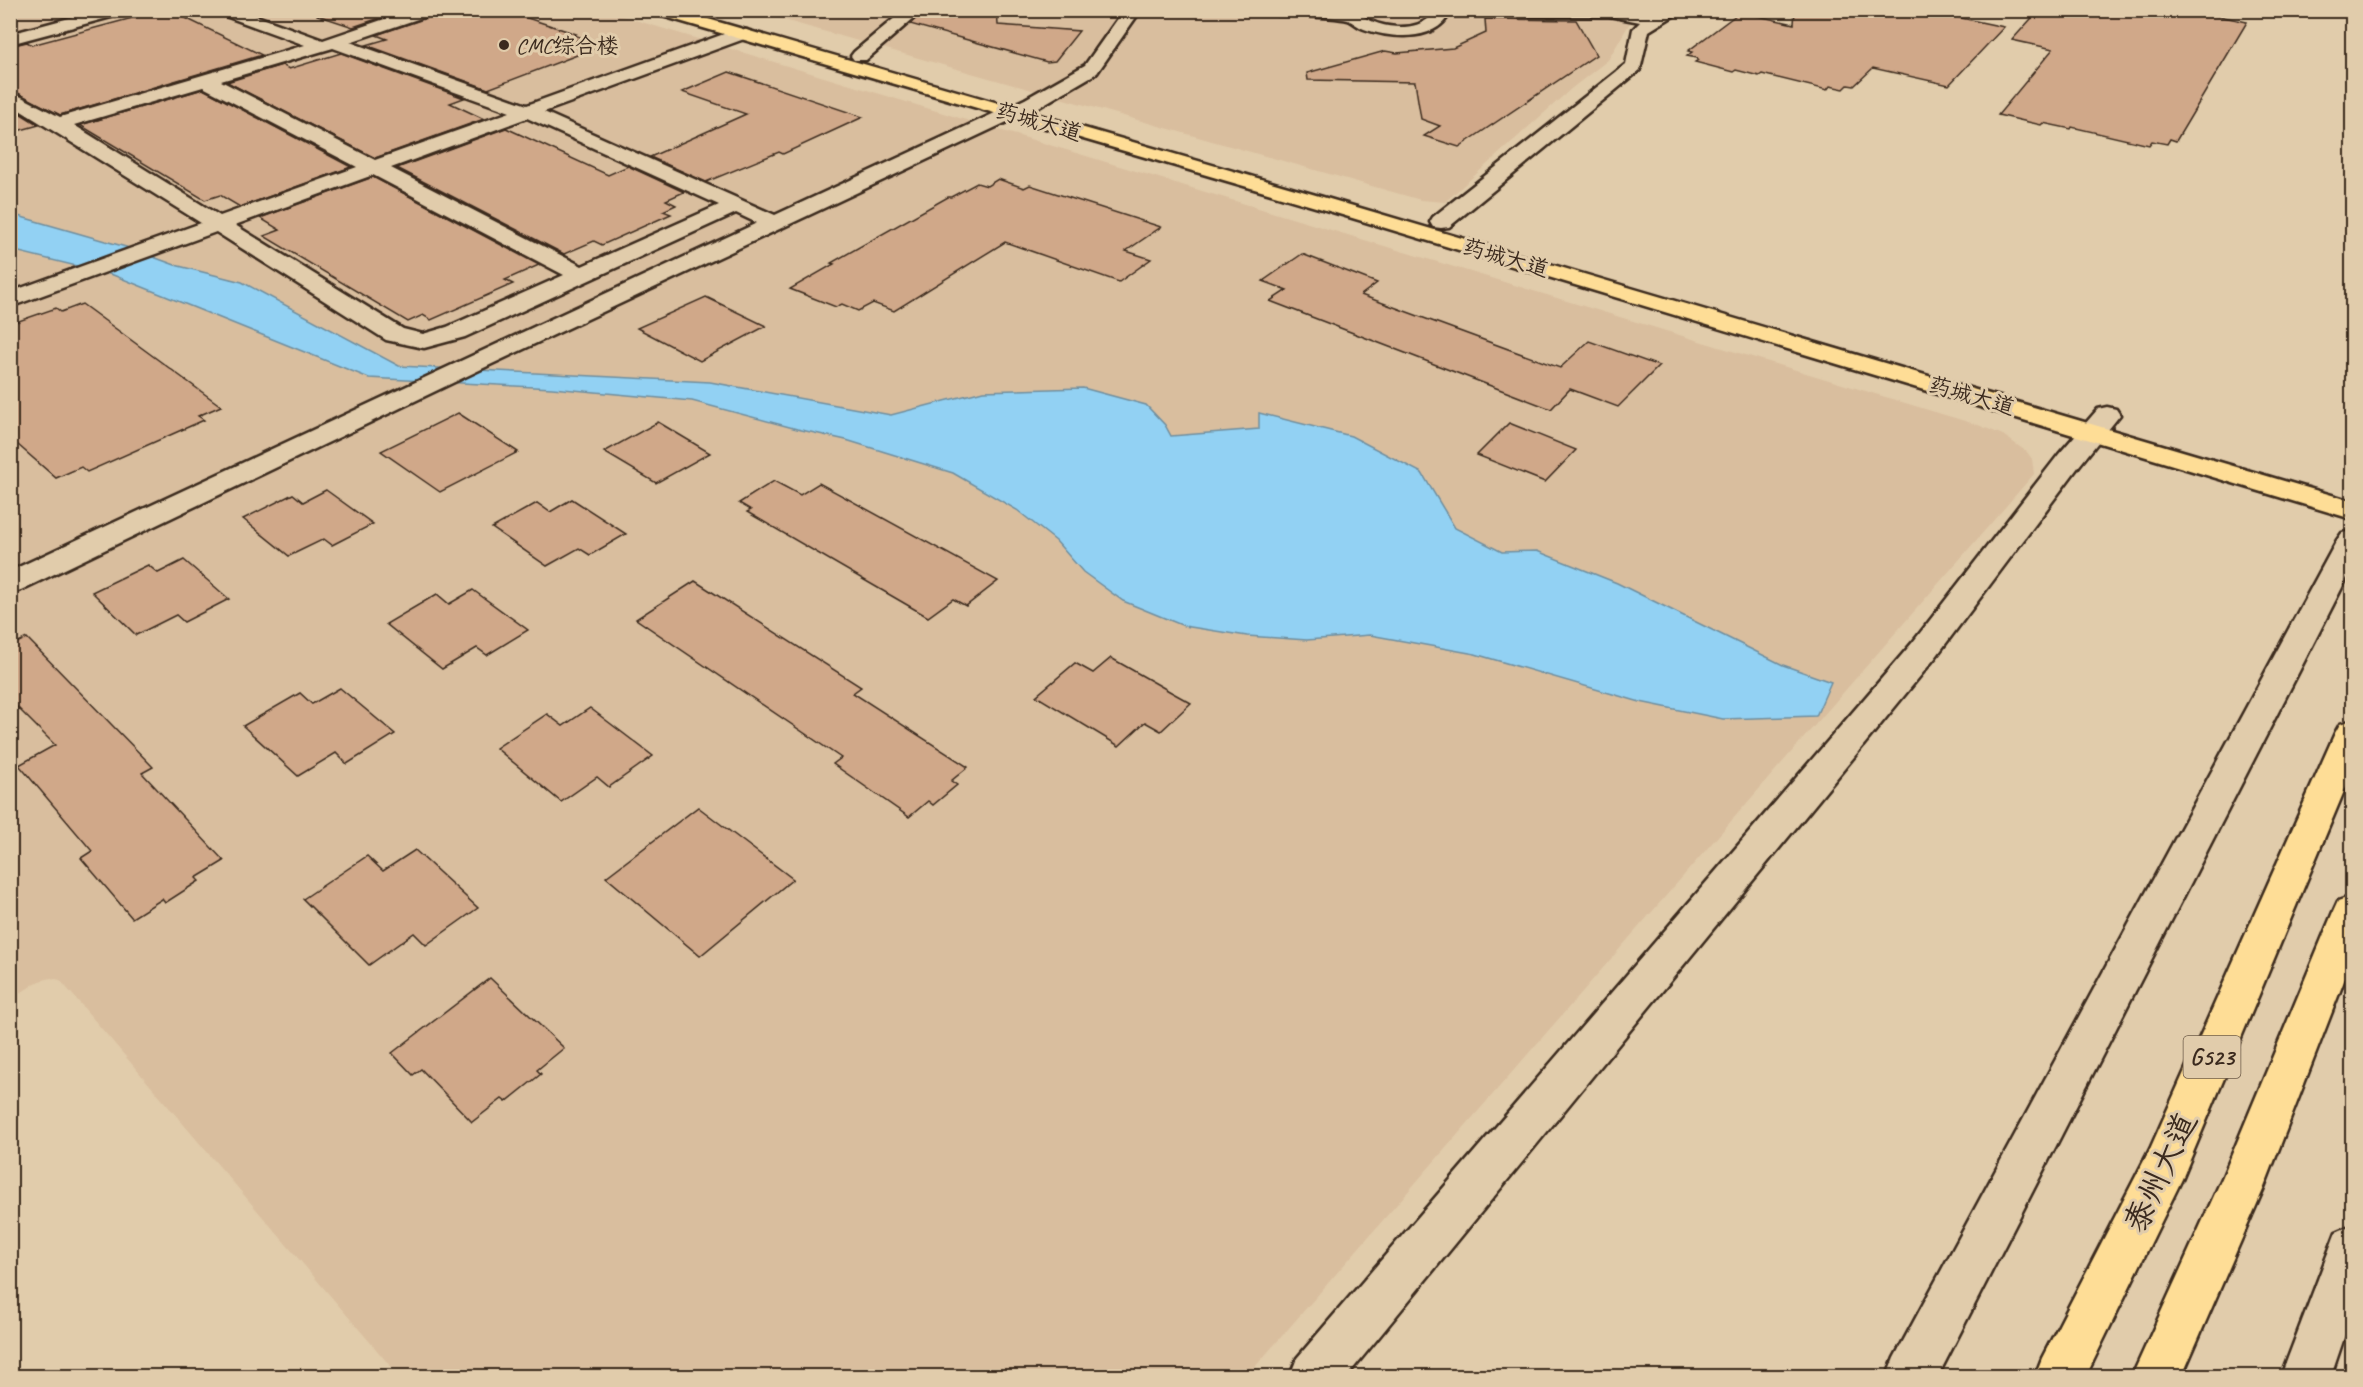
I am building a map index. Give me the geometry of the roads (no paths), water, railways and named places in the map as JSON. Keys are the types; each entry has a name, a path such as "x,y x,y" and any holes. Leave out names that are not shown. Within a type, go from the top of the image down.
{"main road":[{"name":"药城大道","path":"658,10 1441,222 2050,398"},
{"name":"药城大道","path":"702,10 860,56 1022,108 2104,419 2352,510"},
{"name":"泰州大道","path":"2060,1377 2166,1164 2352,733"},
{"path":"2157,1377 2240,1190 2352,912"}],"street":[{"path":"10,39 120,10"},
{"path":"223,10 528,112 775,223"},
{"path":"58,124 429,10"},
{"path":"860,56 915,10"},
{"path":"10,583 483,359 1022,108 1091,69 1133,10"},
{"path":"1277,10 1354,13 1361,23 1377,28 1409,30 1433,25 1439,18 1436,11 1609,11 1654,20"},
{"path":"1441,222 1634,66 1641,29 1675,10"},
{"path":"10,300 741,34"},
{"path":"204,80 582,275"},
{"path":"10,96 220,224 395,335 424,340 456,332 736,205"},
{"path":"1315,1377 1917,659 2069,460 2104,419"},
{"path":"1912,1377 2352,540"},
{"path":"2306,1377 2352,1248"}],"water":[{"path":"11,214 126,247 175,265 242,282 399,366 710,382 891,415 983,391 1083,388 1146,405 1165,425 1171,436 1259,429 1259,413 1351,436 1422,473 1455,528 1502,552 1537,551 1617,583 1783,665 1831,682 1816,716 1723,719 1640,702 1475,654 1370,635 1307,640 1247,636 1184,626 1123,601 1083,572 1056,541 1017,510 953,473 846,440 692,401 552,388 369,378 113,275 11,250"}],"place":[{"name":"CMC综合楼","path":"504,45"}]}
